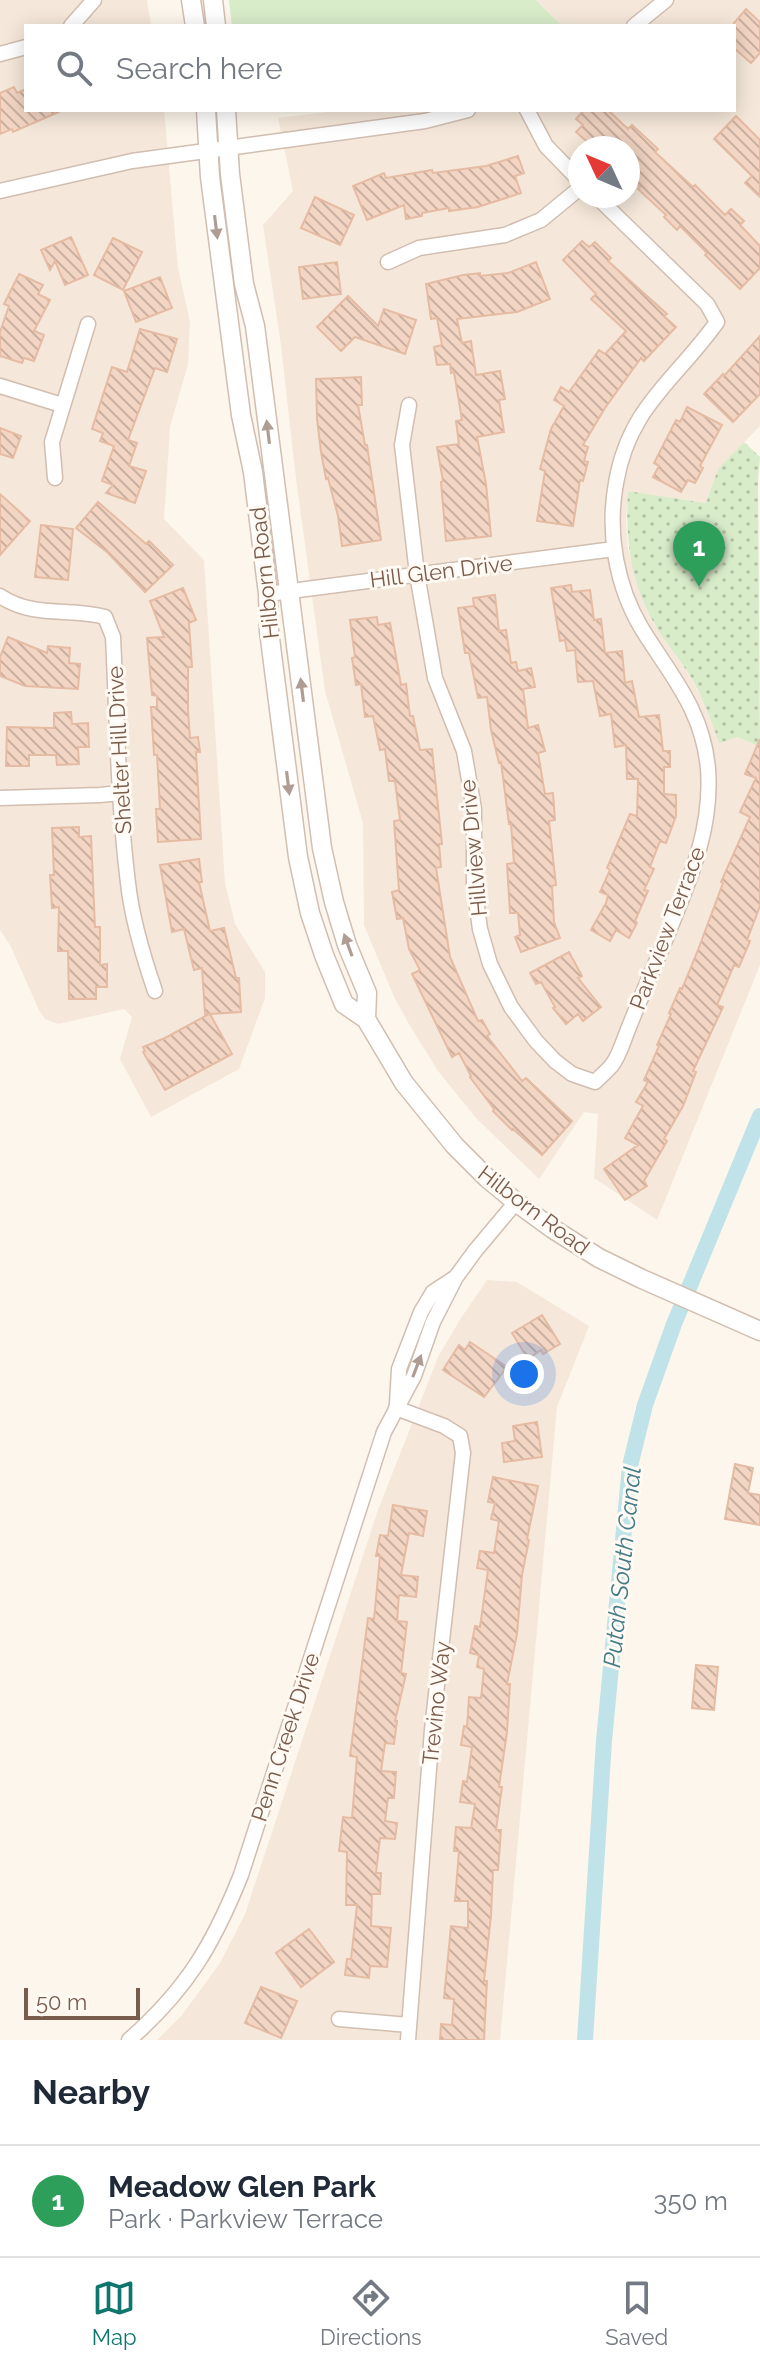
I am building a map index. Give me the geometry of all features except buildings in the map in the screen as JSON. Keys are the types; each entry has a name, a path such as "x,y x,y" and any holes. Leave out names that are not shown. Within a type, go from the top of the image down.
{"street":[{"path":"73,24 94,0"},
{"path":"191,0 195,24"},
{"path":"213,0 216,24"},
{"path":"636,24 666,0"},
{"path":"0,54 24,48"},
{"name":"Hilborn Road","path":"206,112 210,177 241,415 253,472 294,827 310,913 344,1004 366,1019 397,1073 455,1146 516,1202 599,1258 760,1331"},
{"name":"Hilborn Road","path":"226,112 230,174 244,284 255,326 322,848 347,945 367,993 366,1019"},
{"path":"0,191 120,163 425,121 460,112"},
{"path":"528,112 546,146 568,169"},
{"path":"388,262 419,248 505,235 541,220 568,198"},
{"name":"Parkview Terrace","path":"595,1082 614,1064 699,856 708,808 708,768 701,732 685,693 641,627 626,597 617,567 612,530 615,484 627,444 641,415 703,343 717,322 707,304 608,208"},
{"path":"55,478 52,442 88,324"},
{"path":"0,386 62,405"},
{"name":"Hillview Drive","path":"409,405 402,445 417,574 435,678 464,751 474,809 474,885 480,929 490,964 511,1007 536,1041 572,1074 595,1082"},
{"name":"Hill Glen Drive","path":"268,594 614,549"},
{"name":"Shelter Hill Drive","path":"0,596 10,603 51,613 87,612 105,617 113,637 128,886 144,958 155,991"},
{"path":"0,798 120,793"},
{"name":"Penn Creek Drive","path":"129,2040 174,1996 201,1959 222,1922 241,1875 384,1432 414,1376 433,1322 456,1277 516,1202"},
{"name":"Penn Creek Drive","path":"396,1408 399,1369 421,1312 433,1292 456,1277"},
{"name":"Penn Creek Drive","path":"408,1347 433,1322"},
{"name":"Trevino Way","path":"396,1408 444,1426 460,1436 463,1453 432,1730 409,2032"},
{"path":"339,2019 409,2032"}],"shaded area":[{"path":"0,0 147,0 151,24 24,24 24,112 164,112 178,268 190,322 188,364 170,427 164,519 204,560 225,883 235,924 265,972 265,998 239,1069 151,1117 120,1059 132,1017 124,1009 58,1024 45,1019 0,930"},
{"path":"536,0 760,0 760,426 718,469 706,503 628,491 628,548 643,601 654,624 688,673 710,714 719,742 738,737 760,747 760,965 657,1220 594,1178 598,1114 584,1112 539,1179 475,1117 438,1071 409,1024 395,999 364,925 363,823 325,691 263,225 293,191 278,118 328,112 736,112 736,24 560,24"},
{"path":"487,1280 517,1282 589,1326 557,1407 500,2040 157,2040 182,2015 220,1963 245,1914 378,1510 438,1357"}],"green space":[{"path":"229,0 536,0 560,24 232,24"},
{"path":"744,442 760,457 760,747 738,737 719,743 694,682 658,630 639,591 627,525 628,491 706,503 718,469"}],"waterway":[{"name":"Putah South Canal","path":"585,2040 604,1741 630,1466 645,1405 674,1324 760,1116"}],"place":[{"name":"Meadow Glen Park","path":"699,587"}]}
